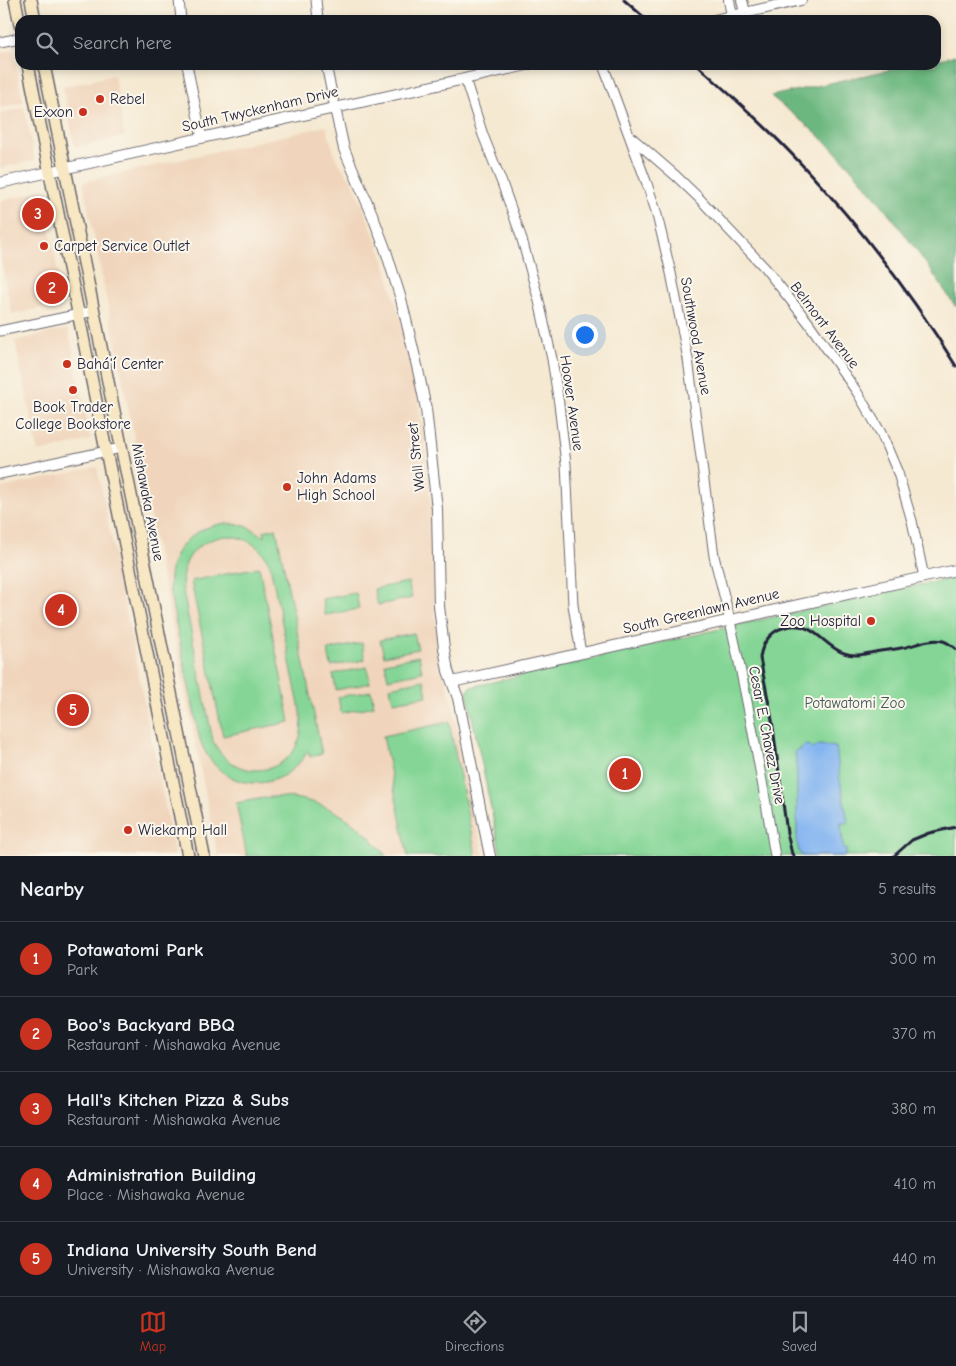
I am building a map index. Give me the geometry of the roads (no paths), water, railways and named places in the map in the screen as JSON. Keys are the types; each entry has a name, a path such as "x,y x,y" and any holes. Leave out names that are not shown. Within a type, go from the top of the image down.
{"main road":[{"path":"15,0 18,15"},
{"path":"31,0 34,15"},
{"name":"Mishawaka Avenue","path":"29,70 188,856"},
{"name":"Mishawaka Avenue","path":"45,70 204,856"}],"street":[{"path":"179,0 180,15"},
{"path":"316,0 318,15"},
{"path":"729,0 732,15"},
{"path":"742,0 745,13"},
{"path":"736,15 801,0"},
{"path":"0,42 15,39"},
{"path":"188,70 202,138"},
{"name":"Wall Street","path":"327,70 344,149 386,251 401,299 418,370 426,409 437,509 439,606 444,648 448,671 458,698 490,856"},
{"name":"South Twyckenham Drive","path":"0,182 505,70"},
{"name":"Southwood Avenue","path":"604,70 648,184 678,303 688,359 714,556 730,620"},
{"name":"Hoover Avenue","path":"465,79 476,116 521,236 539,301 552,359 560,404 566,464 573,605 581,653"},
{"name":"Belmont Avenue","path":"630,136 692,191 764,268 808,322 852,385 881,433 898,473 912,521 924,577"},
{"path":"0,331 94,311"},
{"path":"0,474 121,448"},
{"name":"South Greenlawn Avenue","path":"452,682 956,570"},
{"name":"Cesar E. Chavez Drive","path":"730,620 764,789 775,856"}],"water":[{"path":"804,745 808,745 812,749 819,745 836,747 848,823 841,823 843,849 846,849 846,856 802,856 799,852 797,842 795,751 800,750"}],"railway":[{"path":"624,0 641,15"},
{"path":"703,70 779,141 846,214 904,288 956,366"},
{"path":"794,856 787,833 772,720 760,658 766,641 779,629 799,626 813,632 837,650 852,655 898,649 938,640 950,644 956,649"},
{"path":"894,856 912,840 929,833 956,827"}],"place":[{"name":"Rebel","path":"100,99"},
{"name":"Exxon","path":"83,112"},
{"name":"Hall's Kitchen Pizza & Subs","path":"38,214"},
{"name":"Carpet Service Outlet","path":"44,246"},
{"name":"Boo's Backyard BBQ","path":"52,288"},
{"name":"Bahá'í Center","path":"67,364"},
{"name":"Book Trader College Bookstore","path":"73,390"},
{"name":"John Adams High School","path":"287,487"},
{"name":"Administration Building","path":"61,610"},
{"name":"Zoo Hospital","path":"871,621"},
{"name":"Indiana University South Bend","path":"73,710"},
{"name":"Potawatomi Park","path":"625,774"},
{"name":"Wiekamp Hall","path":"128,830"}],"park label":[{"name":"Potawatomi Zoo","path":"855,703"}]}
